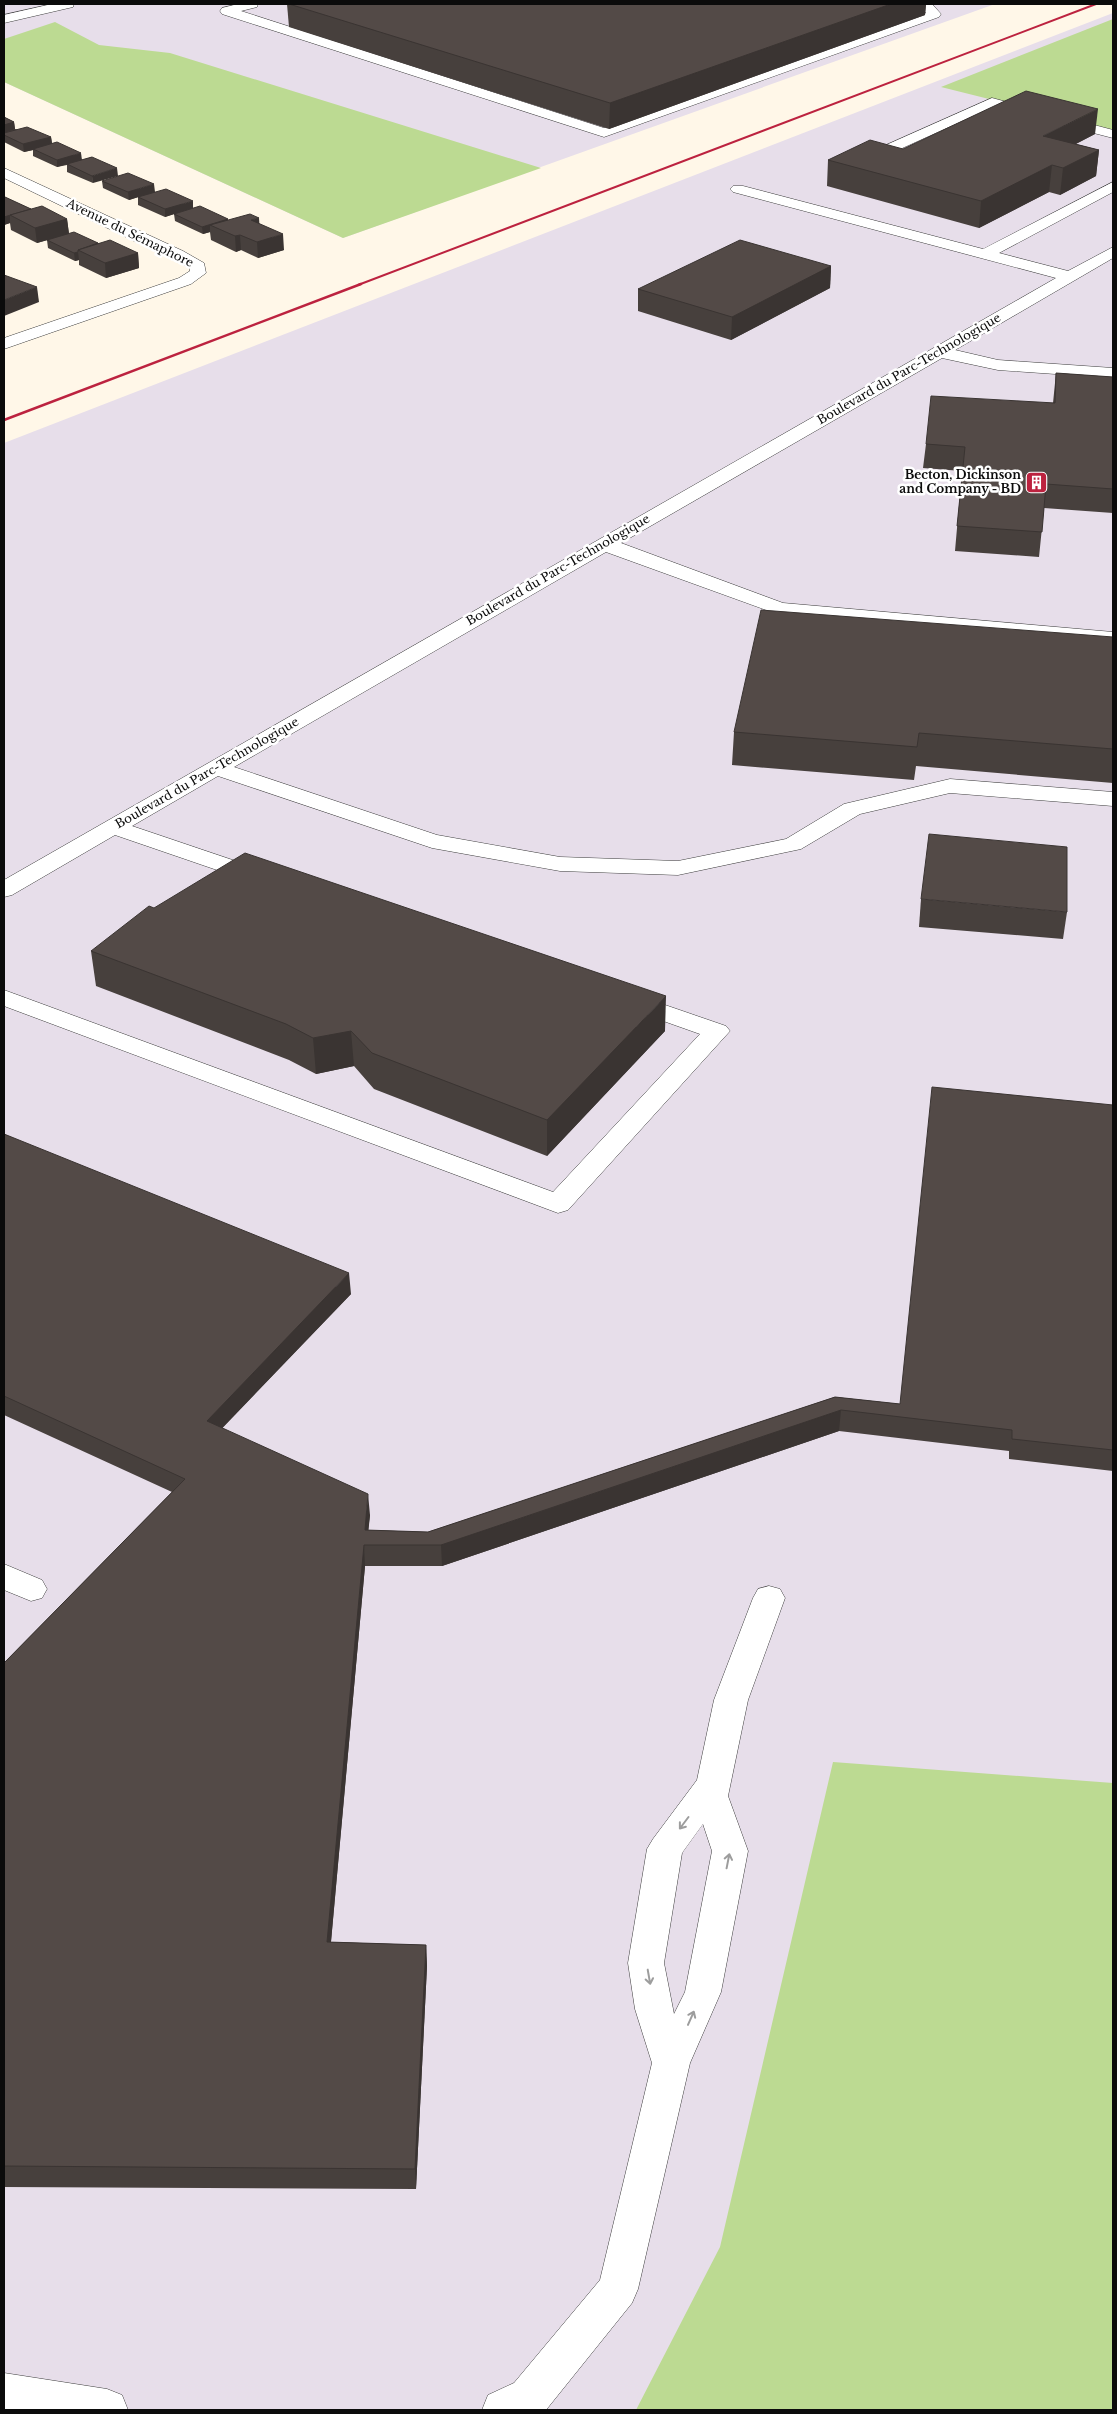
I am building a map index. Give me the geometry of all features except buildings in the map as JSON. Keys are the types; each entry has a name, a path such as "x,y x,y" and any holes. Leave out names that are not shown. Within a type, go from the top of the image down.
{"street":[{"path":"4,19 68,4"},
{"path":"252,4 227,11 604,133 934,14 925,4"},
{"path":"862,161 992,102 1113,134"},
{"name":"Avenue du Sémaphore","path":"4,172 177,254 198,266 198,273 185,281 4,344"},
{"path":"984,255 1113,186"},
{"path":"738,189 1070,277"},
{"name":"Boulevard du Parc-Technologique","path":"4,890 1113,252"},
{"path":"940,352 998,365 1113,372"},
{"path":"604,544 780,609 1113,638"},
{"path":"216,768 432,841 570,865 678,868 793,844 852,809 950,786 1113,799"},
{"path":"113,827 283,884"},
{"path":"4,997 558,1204 717,1031 604,992"},
{"path":"503,2410 529,2398 618,2289 671,2063 703,1992 730,1851 711,1796 731,1700 769,1598"},
{"path":"671,2063 654,2009 646,1963 665,1849 714,1784"},
{"path":"4,2393 106,2410"}],"shaded area":[{"path":"4,4 995,4 343,238 4,82"},
{"path":"1113,13 1113,2410 4,2410 4,443"}],"green space":[{"path":"1113,19 1113,130 941,87"},
{"path":"55,22 99,45 170,53 541,168 343,238 4,82 4,39"},
{"path":"833,1762 1113,1783 1113,2410 636,2410 720,2247"}],"railway":[{"path":"358,285 1096,4"},
{"path":"4,420 361,284"}],"place":[{"name":"Becton, Dickinson and Company - BD","path":"1037,482"}]}
